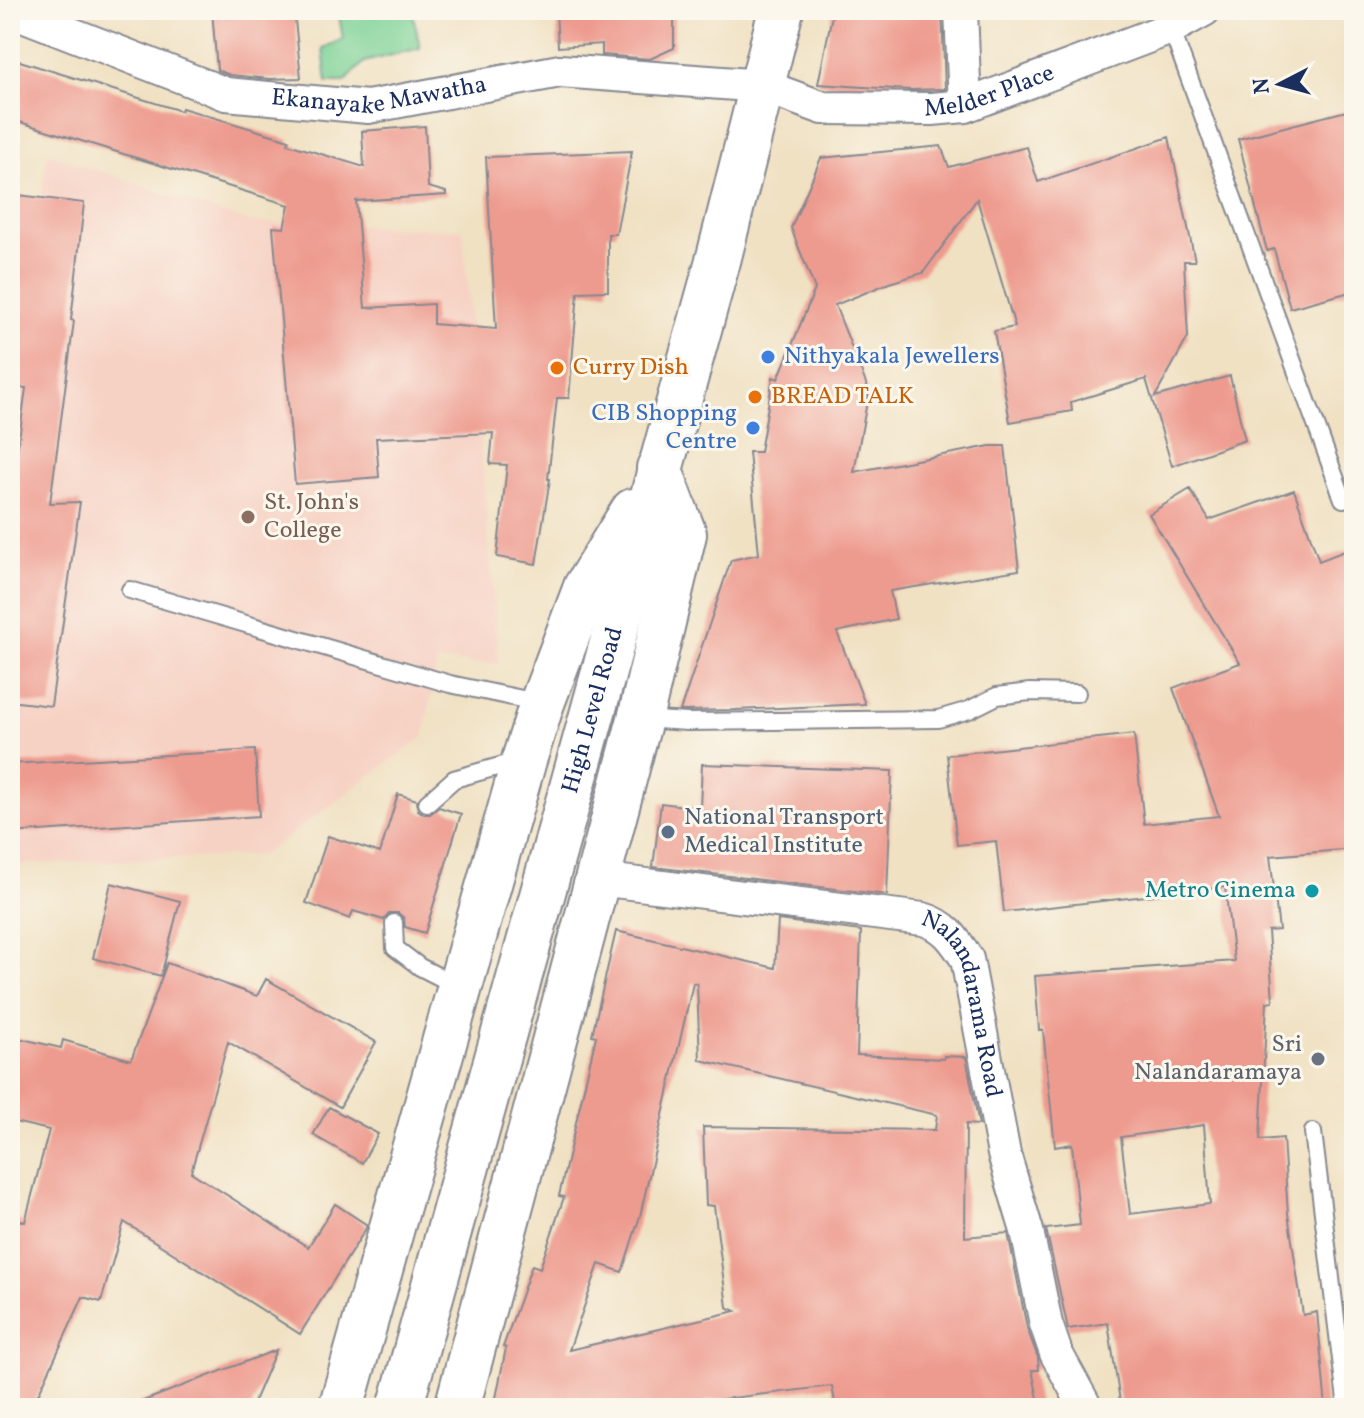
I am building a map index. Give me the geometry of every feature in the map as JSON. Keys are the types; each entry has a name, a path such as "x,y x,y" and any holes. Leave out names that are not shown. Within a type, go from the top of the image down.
{"highway":[{"name":"High Level Road","path":"400,1408 719,257 781,10"},
{"path":"341,1408 542,703 586,587 659,468"},
{"path":"457,1408 640,719 684,534 659,468"}],"street":[{"name":"Ekanayake Mawatha","path":"10,10 226,94 368,107 560,71 763,86"},
{"path":"961,10 965,106"},
{"name":"Melder Place","path":"763,86 823,108 932,109 965,106 1171,28 1204,10"},
{"name":"Nalandarama Road","path":"598,879 923,919 933,922 953,937 967,959 1004,1154 1027,1231 1046,1324 1056,1353 1086,1408"}],"lane":[{"path":"1171,28 1343,499"},
{"path":"130,590 450,684 542,703"},
{"path":"640,719 687,722 938,719 969,710 997,696 1030,692 1077,693"},
{"path":"427,803 454,779 524,760"},
{"path":"394,923 395,948 420,967 460,988"},
{"path":"1313,1132 1347,1408"}],"shaded area":[{"name":"St. John's College","path":"47,153 249,222 463,230 499,663 437,662 424,736 263,855 10,865 10,371 18,372"}],"green space":[{"path":"338,10 412,10 420,48 364,62 345,82 327,82 323,48 343,39"}],"building":[{"path":"212,10 294,10 301,78 270,79 230,75 217,70"},
{"path":"556,10 674,10 674,48 650,59 602,55 602,44 558,47"},
{"path":"833,10 942,10 945,89 818,84"},
{"path":"10,58 181,111 182,108 289,140 288,144 364,167 362,131 425,126 428,187 446,192 446,195 356,201 365,308 433,304 433,324 496,329 486,157 632,151 616,234 608,234 608,291 578,292 569,398 557,398 550,479 536,564 497,557 507,465 490,464 493,433 376,438 379,477 295,484 273,227 284,228 289,205 10,119"},
{"path":"1354,109 1354,291 1290,308 1274,249 1267,251 1238,139"},
{"path":"1169,137 1195,261 1184,261 1188,337 1155,397 1230,376 1245,440 1172,466 1146,379 1071,402 1072,411 1010,422 994,331 1015,327 977,199 923,273 835,305 869,391 854,472 990,446 1005,446 1019,570 890,591 896,619 837,632 865,704 680,711 731,560 759,554 749,452 760,452 773,377 778,379 815,289 791,228 821,158 941,146 949,167 1027,147 1038,182"},
{"path":"10,194 84,203 71,320 74,321 50,503 80,502 51,706 10,701 10,505 26,388 10,387"},
{"path":"1190,489 1209,520 1294,490 1319,561 1347,550 1354,568 1354,849 1270,856 1279,930 1268,931 1273,1001 1267,1002 1260,1140 1283,1138 1288,1214 1303,1315 1317,1312 1326,1408 1121,1408 1108,1323 1068,1329 1046,1229 1080,1225 1072,1144 1055,1147 1035,976 1234,961 1225,887 1004,912 996,841 957,845 947,755 1134,734 1144,824 1219,816 1173,688 1240,663 1149,514","holes":["1204,1125 1210,1204 1130,1214 1121,1137"]},
{"path":"255,750 259,816 10,833 10,764"},
{"path":"702,764 892,771 887,895 653,867 661,803 700,808"},
{"path":"398,794 417,800 418,810 424,814 430,814 439,807 461,814 425,933 405,927 404,918 398,913 389,913 384,920 353,911 350,919 306,903 328,836 380,853"},
{"path":"111,883 180,901 161,976 93,958"},
{"path":"778,920 861,931 857,1055 944,1059 944,1056 966,1057 979,1125 966,1124 965,1237 1008,1233 1027,1328 1038,1358 1039,1370 1032,1370 1040,1408 836,1408 832,1386 706,1401 708,1408 494,1408 506,1348 503,1347 532,1265 540,1268 564,1197 559,1196 596,1036 592,1035 616,931 775,968","holes":["693,983 697,984 700,1060 937,1115 935,1130 703,1127 706,1205 714,1206 727,1307 736,1311 569,1350 599,1264 622,1272 640,1216"]},
{"path":"167,963 257,996 266,979 376,1042 340,1107 228,1042 191,1172 308,1247 335,1204 367,1225 300,1334 124,1222 101,1302 83,1297 32,1408 10,1408 10,1218 25,1222 49,1130 10,1121 10,1036 61,1048 63,1040 131,1060"},
{"path":"329,1107 378,1134 362,1163 313,1135"},
{"path":"276,1350 251,1408 133,1408 133,1405"}],"place":[{"name":"Nithyakala Jewellers","path":"768,357"},
{"name":"Curry Dish","path":"557,368"},
{"name":"BREAD TALK","path":"755,397"},
{"name":"CIB Shopping Centre","path":"753,428"},
{"name":"St. John's College","path":"248,517"},
{"name":"National Transport Medical Institute","path":"668,832"},
{"name":"Metro Cinema","path":"1312,891"},
{"name":"Sri Nalandaramaya","path":"1318,1059"}]}
